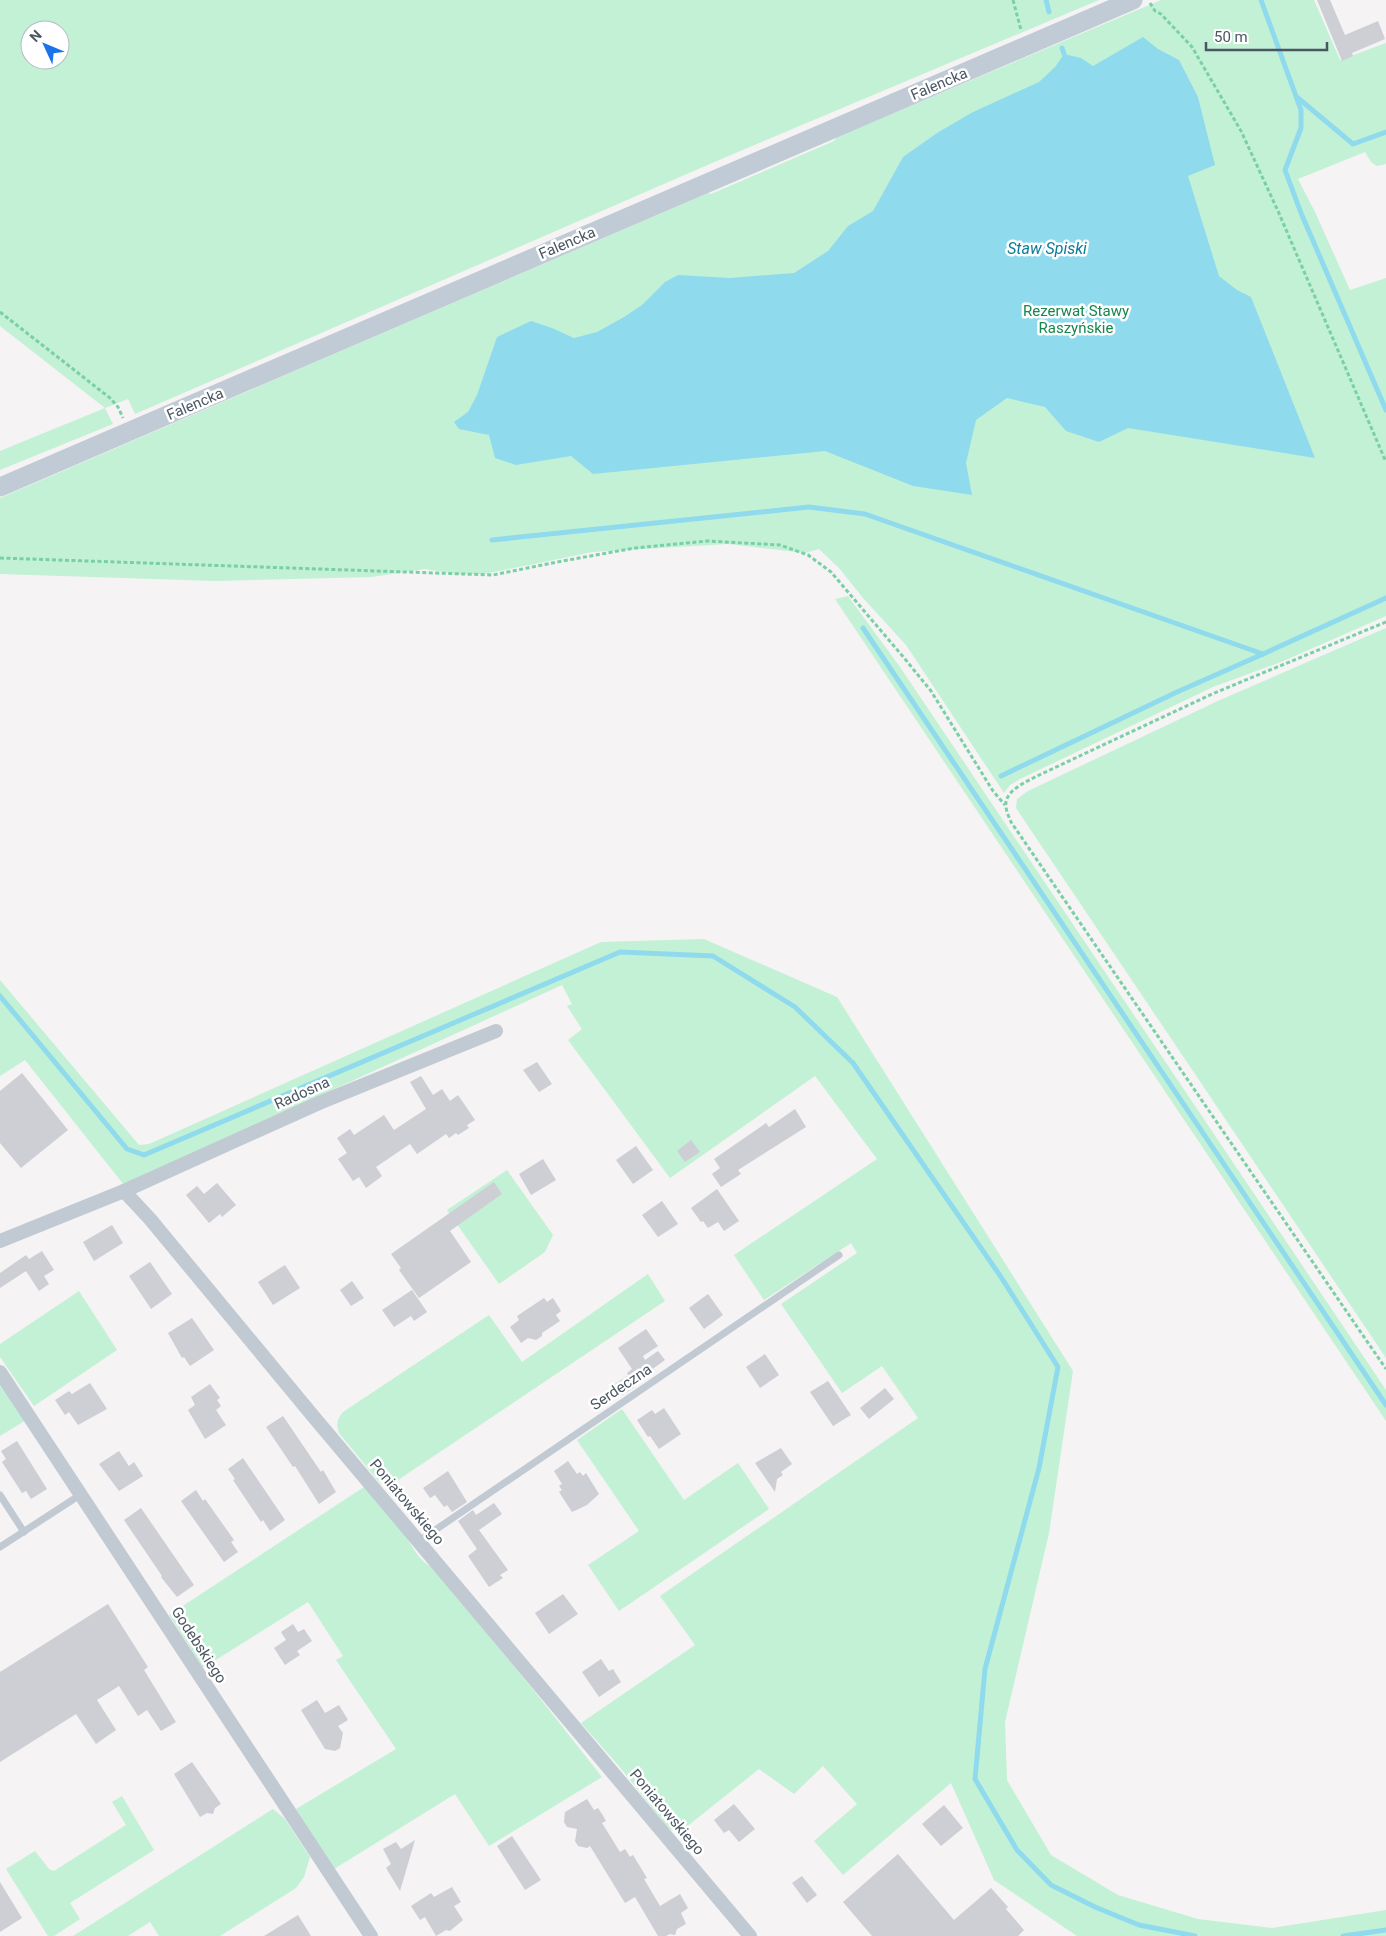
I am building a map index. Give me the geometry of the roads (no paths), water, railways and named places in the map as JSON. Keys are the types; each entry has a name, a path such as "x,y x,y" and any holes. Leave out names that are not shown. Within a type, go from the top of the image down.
{"street":[{"name":"Falencka","path":"0,487 1133,0"},
{"name":"Radosna","path":"124,1191 320,1103 496,1031"},
{"path":"0,1241 124,1191"},
{"name":"Poniatowskiego","path":"124,1191 155,1225 750,1936"},
{"name":"Godebskiego","path":"0,1372 370,1936"}],"lane":[{"name":"Serdeczna","path":"418,1541 839,1255"},
{"path":"0,1547 80,1494"},
{"path":"0,1495 24,1532"}],"water":[{"name":"Staw Spiski","path":"1143,37 1158,49 1179,60 1198,97 1215,165 1188,176 1219,276 1237,290 1251,297 1315,458 1128,428 1099,442 1066,431 1045,407 1007,398 976,420 966,463 972,495 913,486 825,451 593,474 571,456 516,465 495,458 489,435 459,429 454,422 468,412 477,395 497,337 531,321 574,338 597,332 642,305 665,282 678,275 730,278 794,273 828,251 848,226 873,211 903,157 937,133 973,112 1039,82 1055,67 1064,54 1081,58 1093,66"}],"waterway":[{"path":"1046,0 1049,12"},
{"path":"1261,0 1301,110 1301,128 1285,170 1301,213 1386,410"},
{"path":"1062,48 1064,54"},
{"path":"1298,98 1353,144 1386,132"},
{"path":"492,540 809,507 865,514 1263,654 1386,598"},
{"path":"863,628 1386,1405"},
{"path":"1001,776 1177,692 1263,654"},
{"path":"0,996 127,1149 144,1155 620,952 713,956 795,1007 853,1063 1001,1277 1058,1367 1039,1468 985,1669 975,1779 1017,1850 1051,1885 1095,1907 1139,1925 1195,1936"},
{"path":"1343,1936 1386,1930"}],"park label":[{"name":"Rezerwat Stawy Raszyńskie","path":"1076,320"}]}
